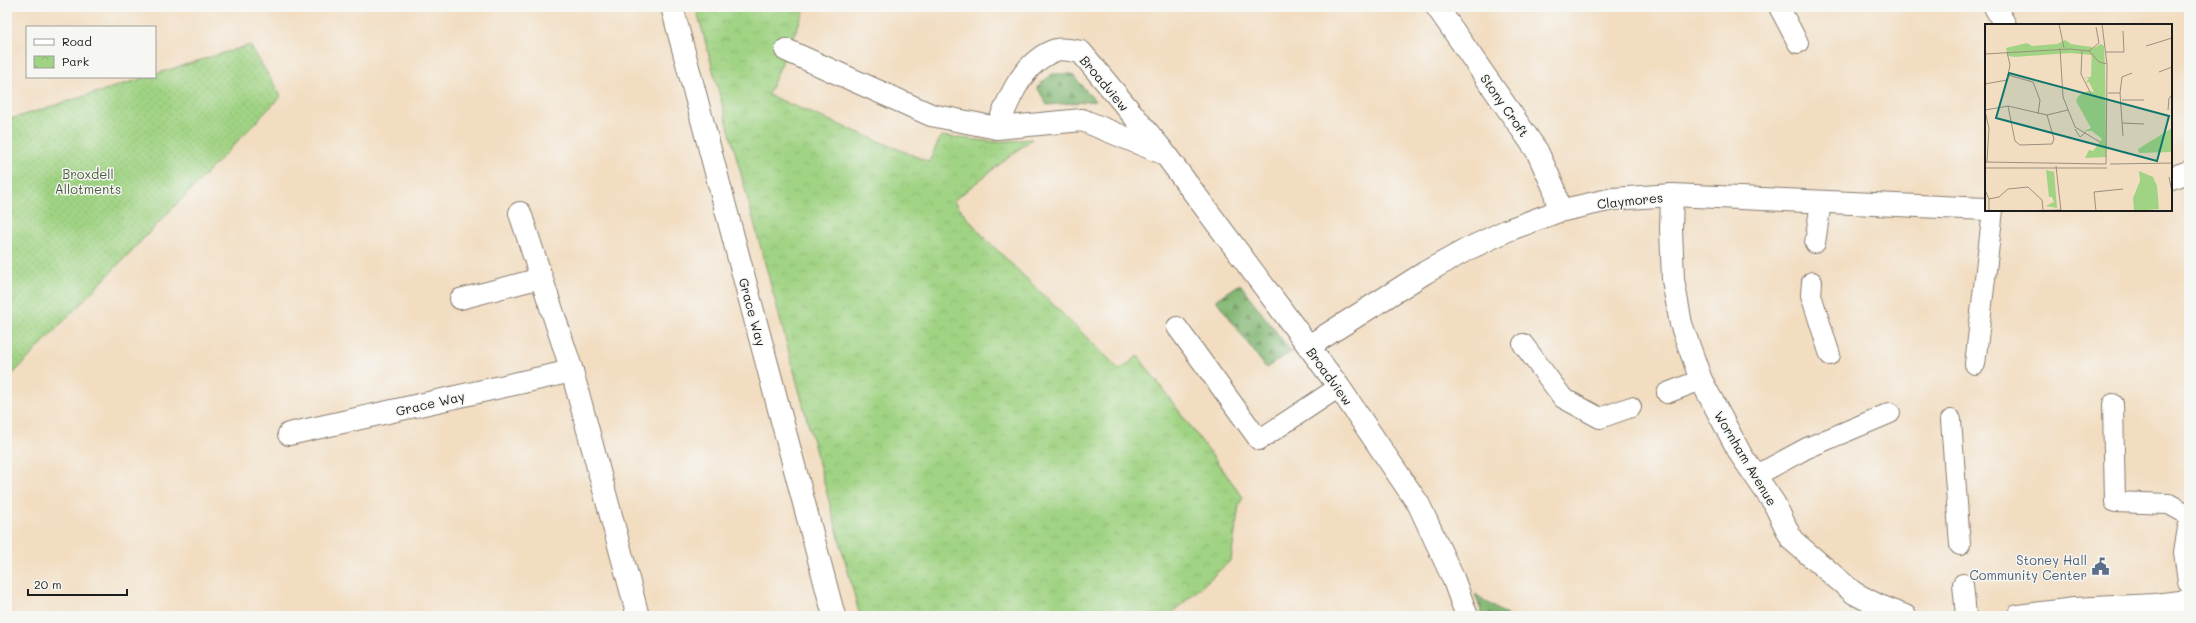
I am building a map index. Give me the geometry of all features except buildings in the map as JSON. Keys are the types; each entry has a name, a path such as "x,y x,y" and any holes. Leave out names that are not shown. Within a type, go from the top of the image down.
{"street":[{"name":"Grace Way","path":"672,7 834,616"},
{"name":"Stony Croft","path":"1437,7 1537,151 1554,188 1559,211"},
{"path":"1995,7 2004,24"},
{"name":"Broadview","path":"997,128 1007,101 1031,64 1058,49 1081,52 1165,154 1339,387 1419,505 1453,578 1467,616"},
{"path":"786,50 930,115 997,128 1082,120 1165,154"},
{"path":"2172,178 2189,172"},
{"name":"Claymores","path":"1309,346 1426,272 1508,230 1559,211 1612,199 1672,195 1985,209"},
{"name":"Wornham Avenue","path":"1672,195 1671,228 1673,280 1681,324 1701,380 1741,455 1757,475 1774,503 1792,540 1854,593 1877,605 1905,616"},
{"path":"520,213 572,371 638,616"},
{"name":"Grace Way","path":"289,434 572,371"},
{"path":"2189,528 2185,552 2189,582"},
{"path":"2018,616 2074,609 2154,605 2189,601"}],"lane":[{"path":"1779,7 1798,43"},
{"path":"1815,243 1821,202"},
{"path":"1975,364 1993,211"},
{"path":"460,299 541,278"},
{"path":"1812,282 1811,295 1830,355"},
{"path":"1177,328 1259,440 1339,387"},
{"path":"1523,344 1563,398 1600,418 1631,407"},
{"path":"1667,393 1701,380"},
{"path":"2113,404 2115,502 2169,504 2189,515"},
{"path":"1757,475 1807,448 1890,412"},
{"path":"1952,420 1960,545"},
{"path":"1962,584 1966,616"}],"green space":[{"path":"696,7 806,7 768,95 929,162 941,136 997,142 1032,139 953,201 983,236 1120,370 1138,356 1243,497 1239,505 1231,560 1169,616 860,616"},
{"name":"Broxdell Allotments","path":"250,45 281,96 7,380 7,120 144,78 156,78 156,74"},
{"path":"1052,74 1072,74 1095,101 1047,105 1037,87"},
{"path":"1240,284 1291,352 1266,368 1216,300"},
{"path":"1475,594 1508,616 1483,616"}],"place":[{"name":"Stoney Hall Community Center","path":"2100,566"}]}
